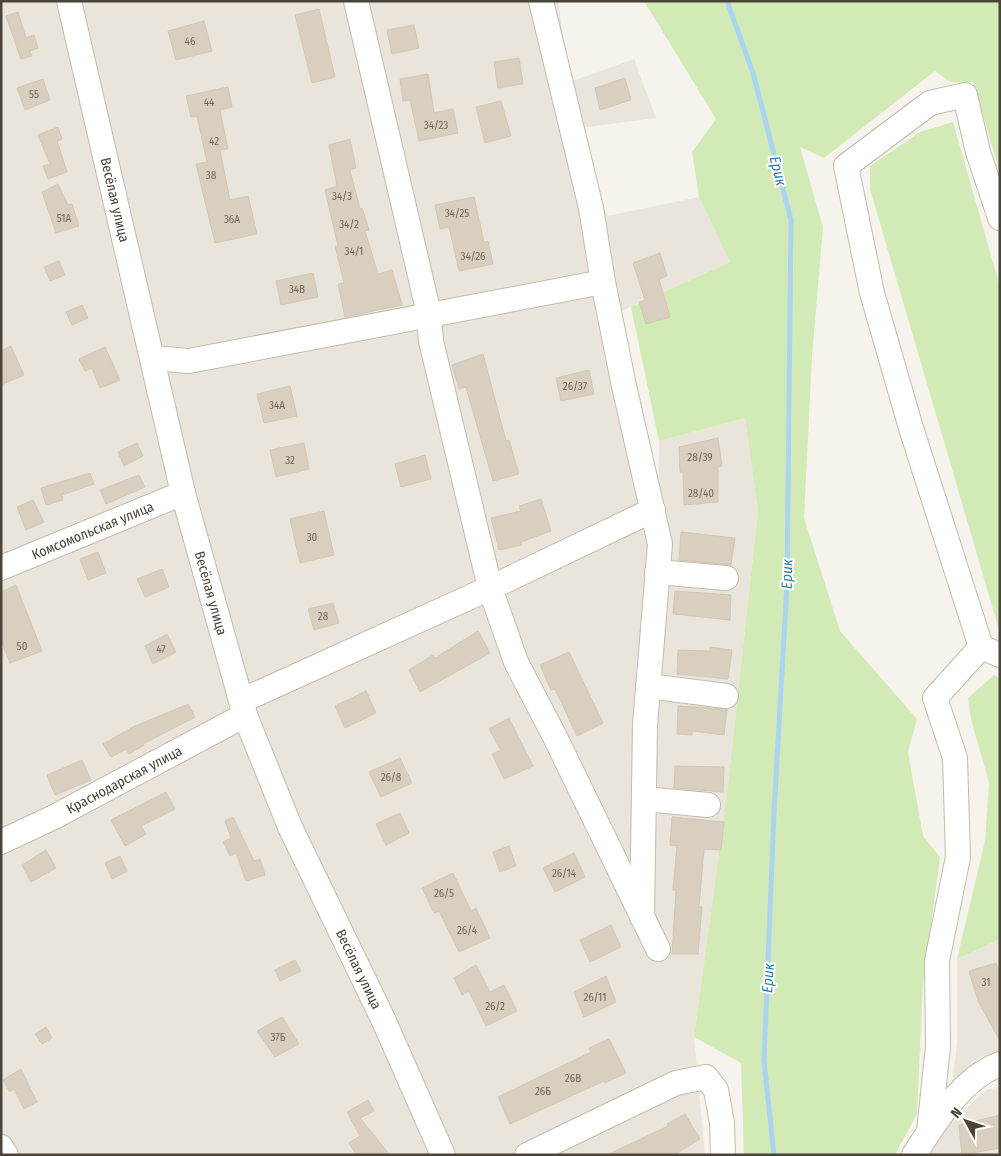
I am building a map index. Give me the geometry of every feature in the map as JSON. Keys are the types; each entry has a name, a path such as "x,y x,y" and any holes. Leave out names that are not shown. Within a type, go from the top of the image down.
{"street":[{"name":"Весёлая улица","path":"69,1 183,493 243,708 290,827 383,1019 442,1155"},
{"path":"356,1 429,314 431,341 490,588 516,662 658,949"},
{"path":"542,1 592,208 603,282 660,544 648,686 642,917"},
{"path":"929,1131 938,1047 937,961 958,857 955,758 935,698 990,651 911,428 872,292 846,166 930,103 965,95 978,152 1000,218"},
{"path":"152,358 189,361 603,282"},
{"name":"Комсомольская улица","path":"1,568 183,493"},
{"name":"Краснодарская улица","path":"1,842 54,817 243,708 653,510"},
{"path":"657,572 726,578"},
{"path":"648,686 726,696"},
{"path":"644,799 708,805"},
{"path":"914,1155 929,1131 957,1096 986,1069 1000,1064"},
{"path":"526,1155 676,1083 706,1077 716,1090 722,1122 723,1155"},
{"path":"1,1147 6,1155"}],"shaded area":[{"path":"1,1 558,1 570,82 634,59 656,118 580,128 607,216 699,197 730,262 606,318 658,516 659,441 745,418 758,511 727,794 694,1037 705,1155 1,1155"},
{"path":"1000,939 1000,1051 979,1058 952,1085 957,1043 957,959"},
{"path":"1000,1087 1000,1155 927,1155 944,1130 986,1090"}],"green space":[{"path":"644,1 1000,1 1000,172 973,82 950,82 935,71 824,158 800,147 823,227 812,357 804,518 840,631 917,719 908,752 923,836 940,857 923,984 917,1114 895,1155 744,1155 741,1063 694,1037 727,794 758,511 745,418 659,441 631,307 730,262 699,197 692,152 716,119"},
{"path":"953,122 1000,287 1000,633 870,189 870,166 920,132"},
{"path":"994,675 1000,678 1000,939 957,959 985,841 989,783 971,719 968,698"}],"building":[{"path":"319,9 335,77 312,83 295,15"},
{"path":"18,12 26,38 34,35 38,48 30,51 32,56 21,59 6,16"},
{"path":"204,21 212,51 176,60 168,31"},
{"path":"414,25 419,48 392,54 387,30"},
{"path":"519,58 523,84 498,88 494,62"},
{"path":"428,74 434,113 453,109 458,133 419,141 410,100 403,101 400,79"},
{"path":"625,78 631,100 600,110 595,88"},
{"path":"43,79 50,100 25,110 17,88"},
{"path":"228,87 232,107 220,110 228,149 220,150 230,200 248,196 257,234 215,243 196,164 207,162 197,116 191,117 186,96"},
{"path":"501,101 511,136 485,143 476,107"},
{"path":"58,127 62,139 57,141 67,172 48,179 43,166 50,164 38,135"},
{"path":"350,139 356,168 350,170 360,209 362,208 369,230 365,231 378,274 392,270 402,305 345,317 338,284 344,283 335,246 338,246 325,190 337,186 329,145"},
{"path":"58,184 68,205 72,204 79,226 56,233 42,192"},
{"path":"474,197 484,242 488,241 493,264 459,271 449,227 440,229 435,205"},
{"path":"660,253 667,276 659,279 670,317 646,324 639,302 645,300 633,263"},
{"path":"59,261 65,275 50,281 44,267"},
{"path":"313,273 318,297 281,305 276,281"},
{"path":"82,305 88,318 72,325 66,312"},
{"path":"11,346 24,375 1,385 1,351"},
{"path":"105,347 120,380 100,388 92,368 85,371 79,359"},
{"path":"483,354 506,441 509,440 519,474 493,481 466,387 459,389 452,365"},
{"path":"589,370 594,394 561,401 556,378"},
{"path":"290,386 297,416 264,423 257,394"},
{"path":"718,438 722,466 718,467 718,502 684,505 683,472 680,472 679,447"},
{"path":"137,443 143,456 124,466 118,452"},
{"path":"304,443 309,469 276,477 270,450"},
{"path":"425,455 431,479 401,487 395,464"},
{"path":"90,473 94,484 62,495 63,500 46,505 41,488"},
{"path":"139,475 145,487 106,504 100,490"},
{"path":"541,499 551,531 521,542 522,545 499,550 491,518 521,511 519,506"},
{"path":"33,500 44,522 26,530 17,507"},
{"path":"324,511 334,555 300,563 290,519"},
{"path":"681,532 735,538 731,565 679,560"},
{"path":"98,552 106,573 88,580 80,559"},
{"path":"162,569 169,587 145,597 137,579"},
{"path":"16,585 42,651 10,663 1,640 1,592"},
{"path":"675,591 731,595 730,620 673,614"},
{"path":"333,603 339,623 314,630 308,609"},
{"path":"478,631 490,653 420,692 409,670 433,655 435,658"},
{"path":"167,634 176,652 153,664 145,646"},
{"path":"710,647 732,650 728,679 677,674 678,650 710,651"},
{"path":"569,652 603,723 577,736 555,689 551,690 540,665"},
{"path":"366,691 376,713 345,728 335,706"},
{"path":"188,704 195,717 143,744 129,754 126,749 111,757 103,744 133,727"},
{"path":"678,706 727,709 724,735 692,731 692,735 677,734"},
{"path":"509,718 533,766 504,779 492,754 501,750 489,729"},
{"path":"400,758 412,783 381,797 369,772"},
{"path":"82,760 91,780 55,795 47,775"},
{"path":"675,766 724,767 723,792 674,788"},
{"path":"166,792 175,809 141,826 146,834 125,846 111,820"},
{"path":"400,813 409,833 386,845 376,824"},
{"path":"233,817 254,861 260,859 265,875 246,881 236,853 230,856 223,842 231,838 225,821"},
{"path":"672,817 724,822 721,850 704,849 699,907 702,907 698,954 672,954 676,890 673,890 677,846 670,845"},
{"path":"509,846 516,866 500,872 493,852"},
{"path":"46,850 56,868 31,882 22,865"},
{"path":"574,853 585,877 555,892 543,868"},
{"path":"120,856 127,871 112,879 105,863"},
{"path":"453,873 471,911 476,908 490,938 459,952 439,911 434,913 422,888"},
{"path":"611,925 621,947 590,962 580,940"},
{"path":"295,960 301,971 280,981 275,970"},
{"path":"996,963 1000,976 1000,1041 978,1001 969,971"},
{"path":"476,965 490,992 504,985 517,1011 486,1026 469,991 462,995 454,978"},
{"path":"606,976 616,1002 584,1017 574,992"},
{"path":"282,1017 299,1044 275,1057 257,1031"},
{"path":"46,1027 52,1038 42,1044 35,1034"},
{"path":"609,1039 626,1073 605,1083 604,1081 510,1124 498,1097 591,1052 589,1048"},
{"path":"21,1069 37,1102 24,1109 14,1089 10,1092 3,1080"},
{"path":"368,1100 374,1111 360,1118 390,1155 356,1155 349,1143 360,1136 347,1112"},
{"path":"685,1114 700,1139 674,1155 607,1155 668,1126 667,1124"},
{"path":"1000,1115 1000,1148 962,1155 959,1125"}],"waterway":[{"name":"Ерик","path":"727,1 753,73 791,220 787,585 774,812 764,1061 774,1155"}]}
